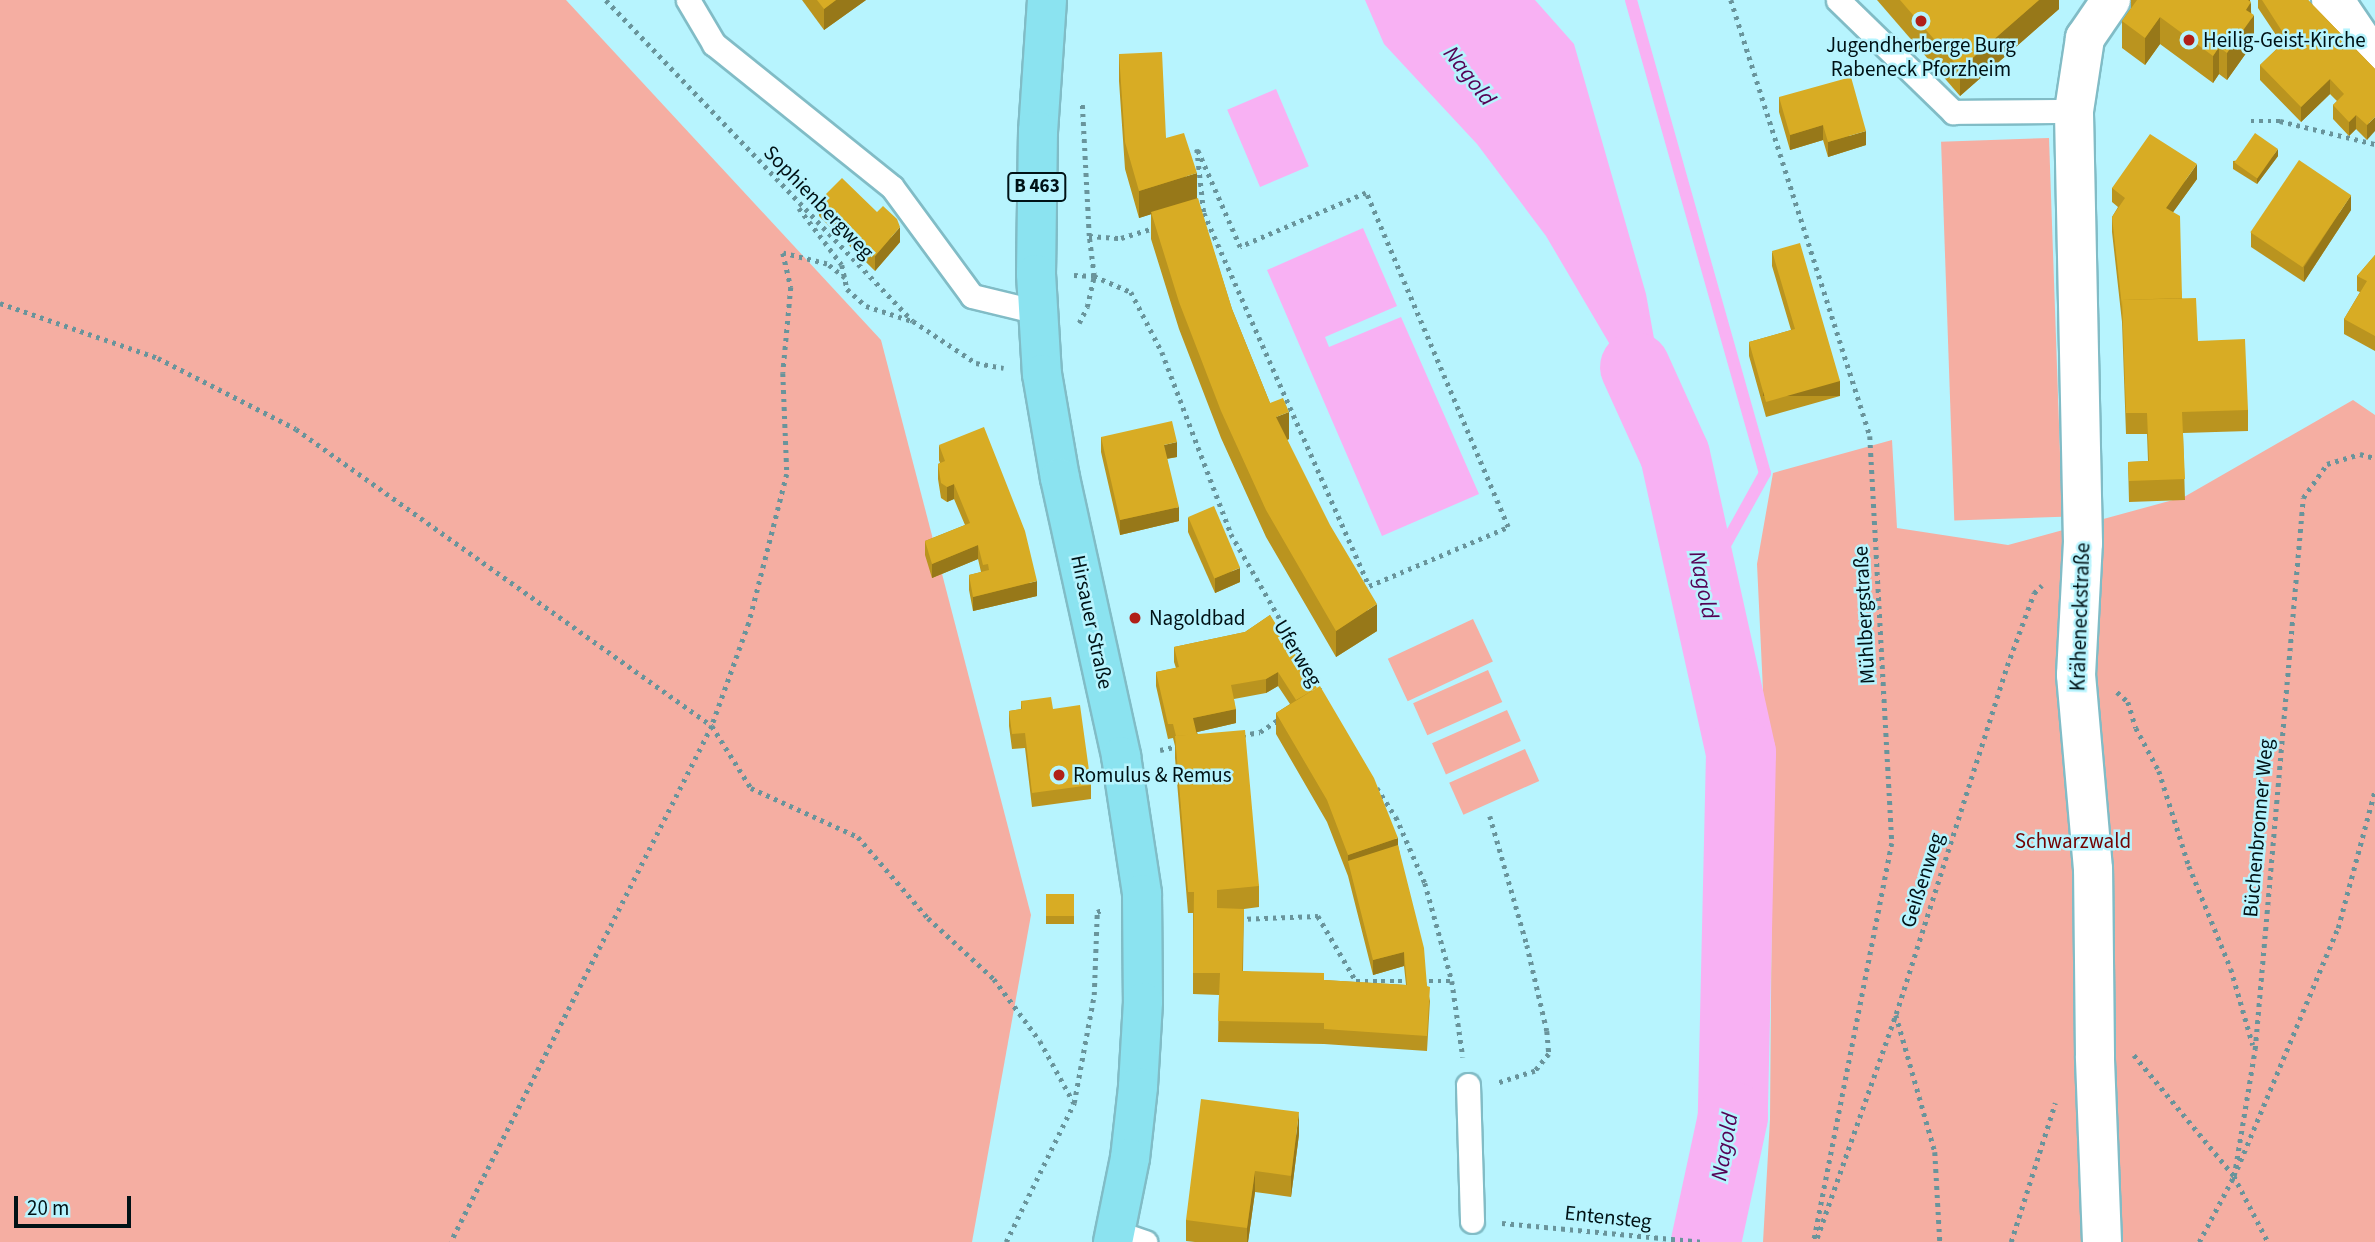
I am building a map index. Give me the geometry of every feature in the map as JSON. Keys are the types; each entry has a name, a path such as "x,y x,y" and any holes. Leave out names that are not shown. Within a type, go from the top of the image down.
{"main road":[{"name":"Hirsauer Straße","path":"1048,0 1038,131 1038,312 1042,374 1060,478 1121,756 1142,894 1143,1002 1125,1239"}],"street":[{"name":"Kräheneckstraße","path":"2102,1242 2095,1056 2093,869 2076,675 2083,543 2074,111 2085,38 2111,0"},
{"path":"2344,3 2375,60"}],"lane":[{"path":"688,0 714,44 892,187 972,296 1038,312"},
{"path":"1838,0 1953,112 2074,111"},
{"path":"1468,1085 1472,1221"}],"path":[{"name":"Sophienbergweg","path":"606,0 913,321 976,363 1042,374"},
{"name":"Mühlbergstraße","path":"1731,0 1870,436 1892,843 1815,1242"},
{"path":"1082,94 1089,236 1121,238 1159,227"},
{"path":"2251,121 2280,121 2375,144"},
{"path":"1197,149 1240,247 1366,193 1508,527 1369,586 1204,213 1197,149"},
{"path":"787,191 842,265 847,289 866,306 913,321"},
{"path":"1191,217 1204,213"},
{"name":"Uferweg","path":"1089,236 1094,276 1131,292 1146,318 1231,534 1320,693"},
{"path":"451,1242 712,726 749,622 787,474 783,373 791,287 783,253 827,264 845,278"},
{"path":"0,303 158,358 296,429 712,726 751,788 858,837 928,918 994,979 1040,1041 1074,1103"},
{"name":"Büchenbronner Weg","path":"2199,1242 2234,1176 2255,1049 2303,498 2328,464 2360,454 2375,458"},
{"name":"Geißenweg","path":"1815,1242 1896,1014 2007,666 2034,593 2083,543"},
{"path":"2128,702 2136,728 2159,771 2189,866 2231,969 2255,1049"},
{"path":"1235,736 1260,732 1283,717"},
{"path":"1121,756 1184,745"},
{"path":"1375,785 1396,817 1425,883 1452,981 1468,1085 1501,1082 1535,1071 1549,1054 1547,1031 1527,945 1490,816"},
{"path":"2234,1176 2338,928 2375,790"},
{"path":"1006,1242 1074,1103 1094,995 1097,912 1142,894"},
{"path":"1230,919 1318,916 1356,981 1452,981"},
{"path":"1896,1014 1935,1153 1940,1242"},
{"path":"2095,1056 2135,1055 2234,1176 2267,1242"},
{"path":"2011,1242 2056,1102"},
{"name":"Entensteg","path":"1509,1223 1704,1242"}],"green space":[{"path":"0,0 566,0 881,340 1031,915 972,1242 0,1242"},
{"path":"2049,138 2062,517 1954,521 1941,142"},
{"name":"Schwarzwald","path":"2353,400 2375,415 2375,1242 1763,1242 1770,1119 1772,880 1757,564 1773,473 1892,440 1897,528 2008,545 2184,497"},
{"path":"1473,619 1493,662 1408,701 1388,659"},
{"path":"1488,670 1502,702 1427,735 1413,703"},
{"path":"1507,710 1521,741 1446,774 1432,743"},
{"path":"1525,749 1539,781 1463,815 1449,783"}],"water":[{"path":"1365,0 1535,0 1574,44 1646,294 1675,455 1546,236 1477,144 1384,44"},
{"path":"1276,89 1309,166 1260,187 1227,110"},
{"path":"1363,228 1397,306 1325,337 1329,347 1401,317 1479,494 1382,536 1267,270"}],"building":[{"path":"817,0 836,0 824,9"},
{"path":"1900,0 2039,0 1960,69"},
{"path":"2137,0 2248,0 2251,2 2246,10 2254,15 2227,53 2219,47 2213,56 2160,17 2145,38 2122,21"},
{"path":"2262,0 2308,0 2375,69 2375,117 2367,125 2356,115 2349,122 2333,105 2344,94 2330,79 2301,107 2260,65 2287,39"},
{"path":"1162,52 1166,138 1184,133 1197,173 1139,191 1125,142 1119,54"},
{"path":"1851,77 1866,131 1828,142 1823,125 1790,135 1779,97"},
{"path":"2255,133 2278,149 2257,179 2234,162"},
{"path":"2150,134 2197,164 2166,208 2180,216 2182,298 2122,300 2122,307 2112,217 2125,198 2112,188"},
{"path":"2299,160 2351,195 2303,267 2250,232"},
{"path":"842,178 877,212 883,206 897,219 900,227 875,256 819,201"},
{"path":"1198,198 1232,309 1270,403 1283,398 1289,412 1276,417 1330,525 1377,604 1336,631 1266,510 1221,411 1179,302 1151,212"},
{"path":"1800,243 1840,381 1766,402 1749,342 1795,329 1772,251"},
{"path":"2375,255 2375,336 2344,319 2367,281 2357,276"},
{"path":"2196,298 2198,341 2245,339 2248,410 2182,412 2185,479 2129,481 2128,462 2149,461 2147,413 2126,413 2122,300"},
{"path":"1172,421 1177,442 1164,445 1179,507 1120,520 1101,437"},
{"path":"984,427 1025,531 1037,581 973,597 969,575 989,570 988,564 983,565 978,545 932,564 925,541 970,523 954,484 947,487 941,483 938,464 945,461 939,445"},
{"path":"1214,506 1240,568 1214,579 1188,517"},
{"path":"1270,615 1317,688 1296,700 1278,672 1266,679 1231,685 1236,709 1193,718 1197,735 1176,736 1173,724 1168,724 1156,672 1179,667 1174,647 1245,632"},
{"path":"1320,686 1374,778 1398,838 1348,855 1327,800 1276,713"},
{"path":"1051,697 1053,709 1080,705 1091,785 1032,793 1025,733 1012,734 1009,711 1022,709 1021,701"},
{"path":"1245,730 1259,886 1217,890 1217,908 1244,909 1242,971 1324,973 1324,1023 1218,1021 1220,973 1193,973 1194,892 1188,892 1175,736"},
{"path":"1398,845 1424,948 1427,986 1430,987 1427,1036 1324,1029 1324,980 1407,985 1404,952 1373,960 1348,861"},
{"path":"1046,894 1074,894 1074,916 1046,916"},
{"path":"1201,1099 1299,1112 1291,1176 1255,1171 1247,1228 1186,1220"}],"waterway":[{"path":"1631,0 1765,473 1703,585"},
{"name":"Nagold","path":"1635,367 1675,455 1741,753 1733,1117 1706,1242"}],"place":[{"name":"Jugendherberge Burg Rabeneck Pforzheim","path":"1921,21"},
{"name":"Heilig-Geist-Kirche","path":"2189,40"},
{"name":"Nagoldbad","path":"1135,618"},
{"name":"Romulus & Remus","path":"1059,775"}]}
